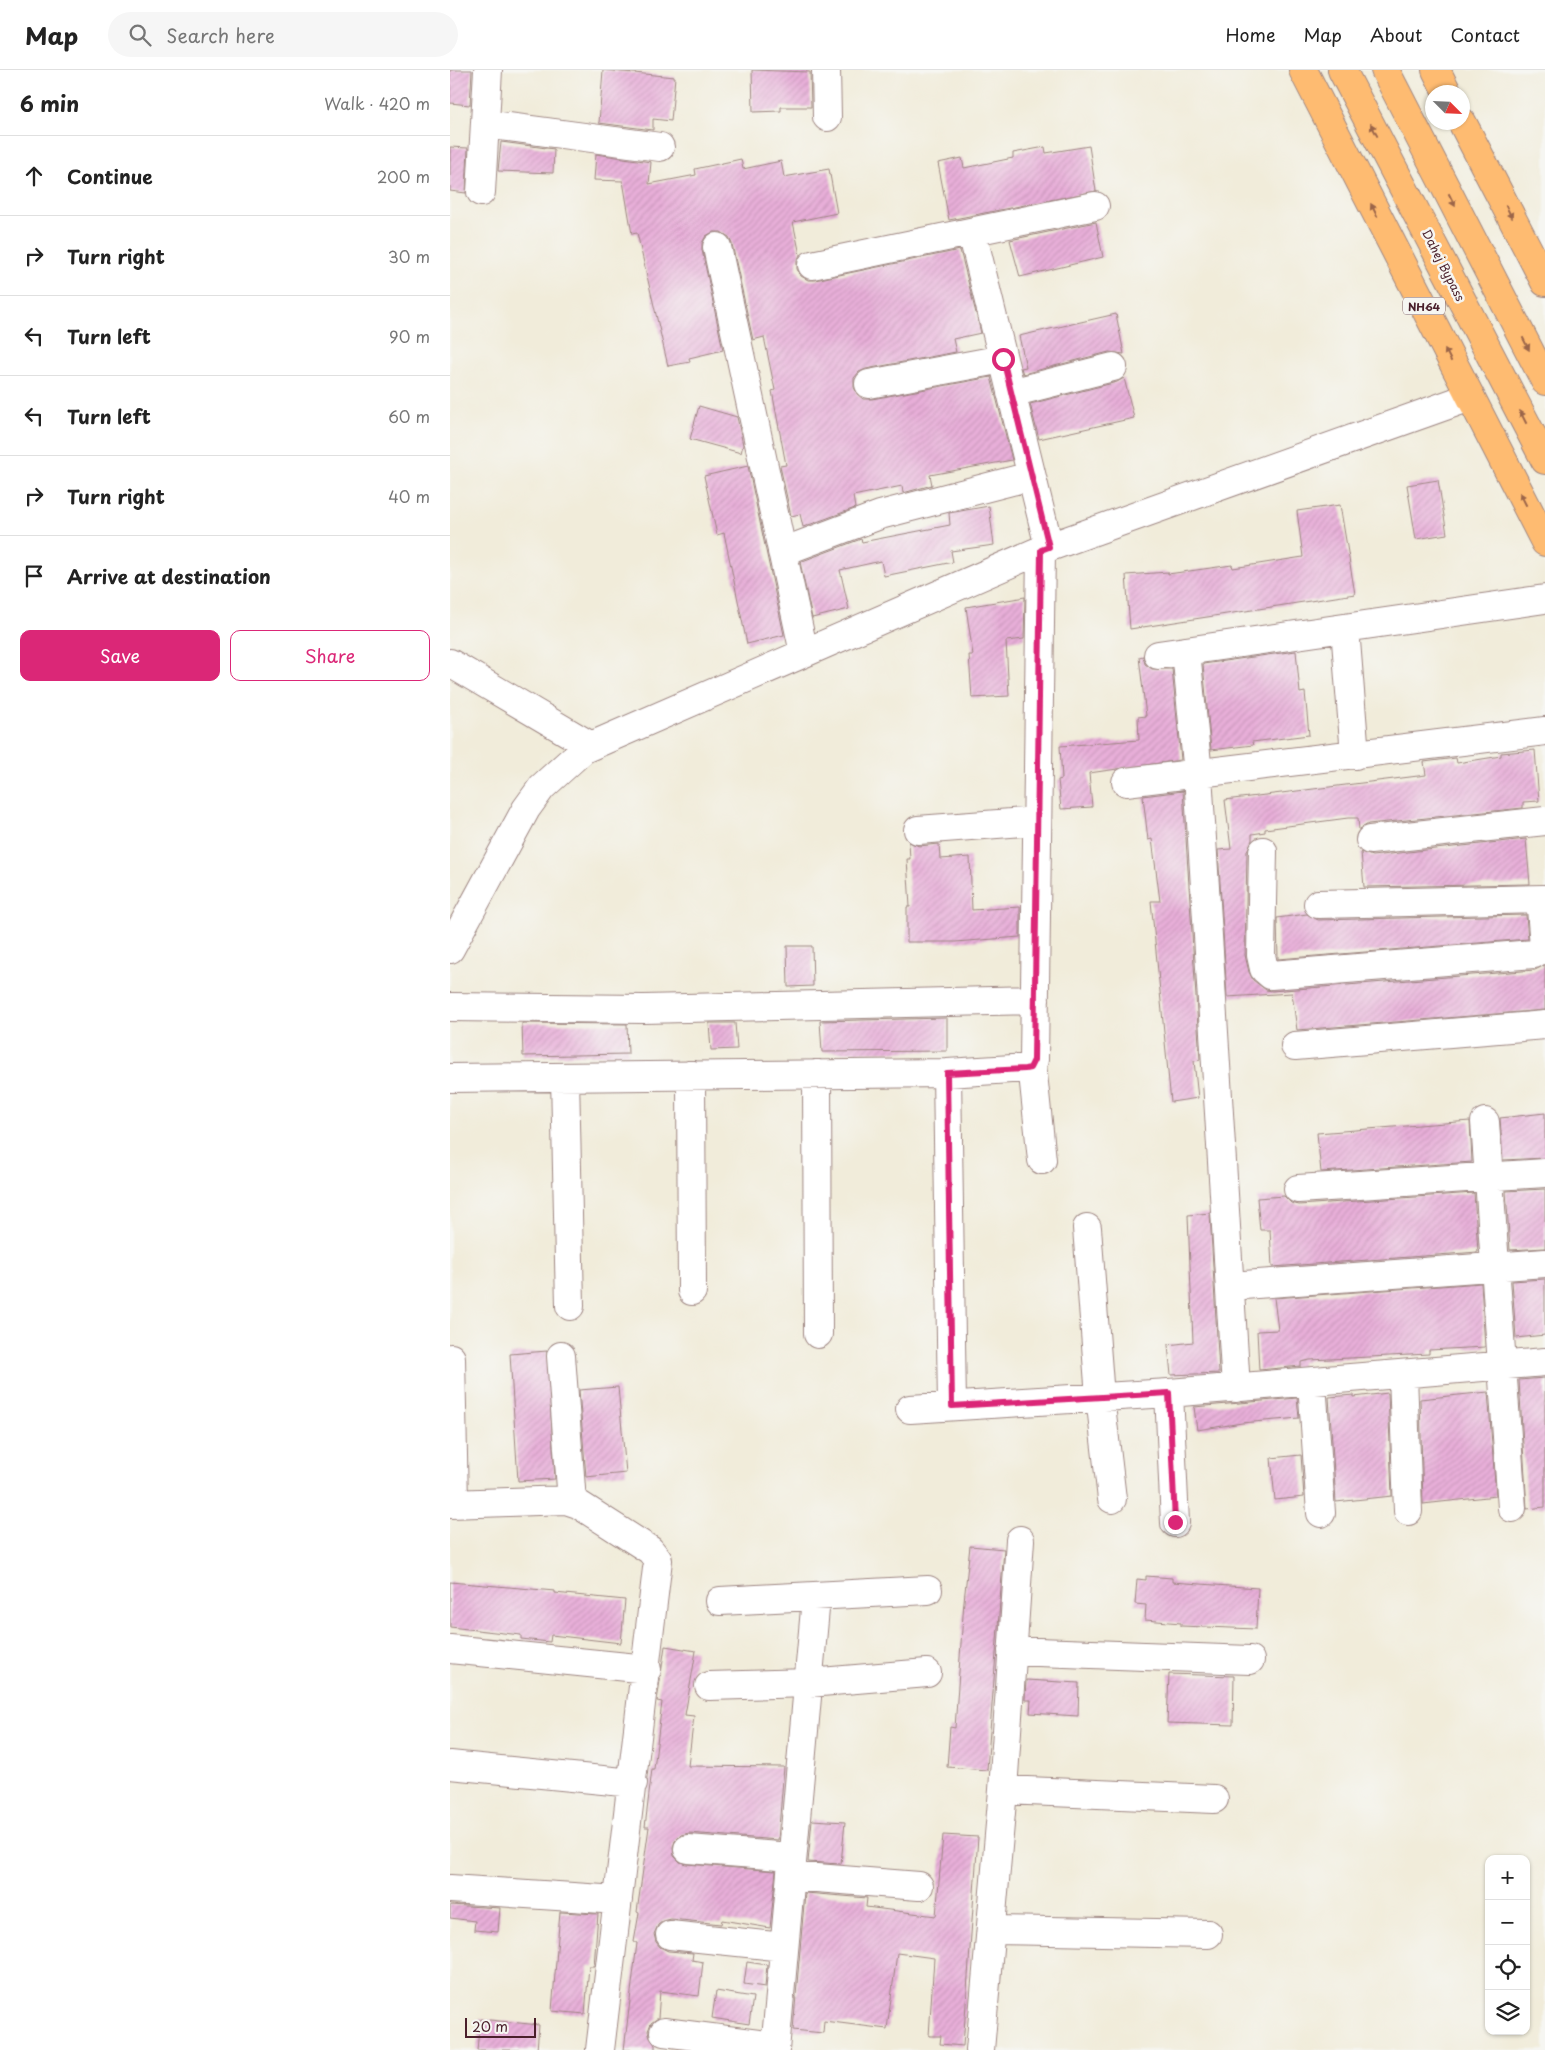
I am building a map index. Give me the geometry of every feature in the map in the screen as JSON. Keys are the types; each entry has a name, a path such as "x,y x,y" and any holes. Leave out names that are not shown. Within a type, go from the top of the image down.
{"highway":[{"name":"NH64","path":"1302,70 1545,542"},
{"name":"Dahej Bypass","path":"1342,70 1545,460"},
{"path":"1385,70 1545,381"},
{"path":"1436,70 1444,85"},
{"path":"1466,130 1545,282"}],"street":[{"path":"481,192 488,70"},
{"path":"826,70 827,117"},
{"path":"485,124 660,147"},
{"path":"812,265 1095,206"},
{"path":"972,232 1031,476 1045,548 1032,1064 1042,1160"},
{"path":"717,247 804,653"},
{"path":"869,384 1003,359"},
{"path":"1011,393 1113,367"},
{"path":"450,949 533,797 572,758 591,746 1045,548 1470,397"},
{"path":"782,552 880,515 1031,476"},
{"path":"1158,655 1545,599"},
{"path":"1345,628 1355,755"},
{"path":"1186,651 1198,774 1236,1388"},
{"path":"450,663 591,746"},
{"path":"1126,782 1545,731"},
{"path":"918,830 1037,821"},
{"path":"1370,840 1545,821"},
{"path":"1263,851 1261,955 1264,969 1271,975 1534,954 1544,947 1541,908 1545,900 1318,904"},
{"path":"450,1006 644,1010 1035,1000"},
{"path":"1295,1046 1545,1025"},
{"path":"450,1078 947,1073 1025,1069 1032,1064"},
{"path":"947,1073 952,1406"},
{"path":"817,1074 818,1334"},
{"path":"691,1076 692,1292"},
{"path":"565,1077 570,1306"},
{"path":"1485,1122 1512,1508"},
{"path":"1298,1189 1545,1172"},
{"path":"1087,1228 1100,1397 1112,1499"},
{"path":"1230,1286 1545,1263"},
{"path":"561,1356 572,1502"},
{"path":"451,1358 452,1504 572,1502 650,1550 658,1560 600,2050"},
{"path":"910,1409 1169,1393 1545,1362"},
{"path":"1403,1375 1408,1511"},
{"path":"1312,1382 1321,1513"},
{"path":"1169,1393 1175,1522"},
{"path":"980,2050 1003,1790 1020,1540"},
{"path":"720,1602 816,1598 928,1590"},
{"path":"664,2032 775,2048 816,1598"},
{"path":"450,1649 646,1669"},
{"path":"1012,1651 1250,1660"},
{"path":"709,1686 809,1682 927,1673"},
{"path":"450,1765 632,1782"},
{"path":"1003,1790 1214,1799"},
{"path":"688,1849 919,1886"},
{"path":"450,1889 618,1900"},
{"path":"991,1930 1208,1934"},
{"path":"670,1935 784,1947"}],"building":[{"path":"450,70 472,70 470,105 450,103"},
{"path":"603,70 675,77 671,121 653,119 653,130 599,123"},
{"path":"752,70 810,72 811,107 781,107 781,111 753,112"},
{"path":"501,142 554,149 553,173 498,171"},
{"path":"1089,146 1096,191 949,220 938,163 962,158 964,168 1013,158 1013,153 1045,147 1046,153"},
{"path":"450,147 468,148 466,193 450,191"},
{"path":"596,154 651,162 649,184 696,175 695,169 741,159 743,169 781,161 784,177 829,169 837,213 793,222 800,255 797,261 797,269 801,276 808,280 960,250 981,333 953,339 956,352 866,369 859,372 854,378 854,387 857,394 863,399 872,399 991,377 1012,460 930,475 932,485 903,493 902,486 853,496 855,508 803,527 800,514 791,516 780,466 786,465 772,391 775,390 764,337 753,340 729,237 721,232 713,232 706,236 702,243 723,350 689,358 690,362 668,366 637,233 632,234 623,181 594,180"},
{"path":"1096,222 1103,257 1020,277 1010,240"},
{"path":"1116,314 1124,354 1109,352 1023,374 1021,368 1026,367 1019,336"},
{"path":"1124,378 1134,418 1039,439 1030,404 1117,382"},
{"path":"699,406 737,417 743,445 741,453 690,439"},
{"path":"748,466 784,635 747,644 724,533 717,535 704,476"},
{"path":"1438,480 1447,534 1416,539 1407,485"},
{"path":"1340,505 1355,594 1130,629 1126,575 1168,572 1168,574 1232,565 1233,568 1303,557 1297,511"},
{"path":"989,506 994,545 951,551 953,562 884,576 881,561 840,570 849,609 812,618 800,562 861,539 862,542 950,525 949,513"},
{"path":"1025,597 1024,639 1006,641 1009,696 972,698 969,655 973,655 966,607"},
{"path":"1296,651 1300,693 1305,692 1309,735 1252,742 1253,745 1211,750 1203,664"},
{"path":"1143,656 1145,664 1152,669 1172,669 1181,760 1089,773 1092,807 1061,809 1058,780 1062,779 1060,746 1139,740 1138,717 1146,716 1139,657"},
{"path":"1535,750 1539,801 1523,802 1523,808 1368,824 1359,830 1358,818 1348,818 1265,829 1265,832 1252,834 1252,840 1247,851 1245,955 1253,980 1266,990 1272,991 1535,970 1545,965 1545,1010 1297,1030 1292,993 1227,997 1218,850 1231,849 1225,800 1426,775 1424,762 1456,758 1457,763 1501,756 1501,753"},
{"path":"1183,791 1200,1060 1194,1061 1198,1098 1171,1102 1151,901 1160,901 1152,839 1148,840 1143,796"},
{"path":"1526,839 1530,884 1364,887 1361,852 1372,856"},
{"path":"909,842 919,846 939,844 940,859 970,857 972,910 1020,907 1020,937 955,942 907,942 907,907 910,907 907,859 910,859"},
{"path":"1307,914 1318,920 1526,915 1528,939 1278,959 1277,918"},
{"path":"787,946 812,946 813,986 788,987"},
{"path":"947,1018 947,1051 822,1052 820,1021"},
{"path":"522,1023 627,1024 628,1054 523,1056"},
{"path":"709,1023 735,1023 737,1049 711,1050"},
{"path":"1545,1113 1545,1158 1503,1160 1500,1118"},
{"path":"1470,1121 1472,1162 1321,1172 1317,1133"},
{"path":"1545,1189 1545,1248 1510,1250 1506,1191"},
{"path":"1474,1193 1478,1252 1272,1267 1270,1230 1260,1230 1257,1198 1284,1196 1291,1203 1299,1205"},
{"path":"1210,1213 1219,1373 1171,1375 1168,1345 1193,1342 1188,1215"},
{"path":"1545,1279 1545,1335 1516,1338 1512,1281"},
{"path":"1481,1283 1485,1347 1429,1350 1429,1354 1310,1360 1301,1362 1301,1366 1259,1370 1257,1331 1278,1330 1274,1298"},
{"path":"547,1351 555,1479 518,1481 510,1354"},
{"path":"1545,1378 1545,1507 1527,1509 1519,1380"},
{"path":"618,1387 626,1473 586,1477 579,1390"},
{"path":"1488,1392 1496,1496 1423,1504 1420,1399"},
{"path":"1388,1393 1392,1496 1336,1502 1329,1397 1354,1395 1354,1397"},
{"path":"1297,1398 1299,1418 1242,1423 1197,1430 1194,1407"},
{"path":"1301,1455 1304,1497 1275,1500 1271,1458"},
{"path":"970,1546 1004,1549 987,1770 947,1767 950,1727 955,1728"},
{"path":"1146,1576 1172,1578 1172,1582 1258,1588 1256,1629 1181,1626 1181,1623 1145,1620 1146,1605 1135,1604 1137,1579 1146,1580"},
{"path":"450,1582 555,1591 555,1593 625,1600 621,1643 551,1635 550,1642 521,1639 521,1635 450,1627"},
{"path":"665,1646 696,1651 685,1715 694,1716 688,1766 784,1767 778,1840 689,1833 681,1835 675,1841 673,1847 674,1856 680,1862 686,1864 776,1871 770,1928 722,1920 721,1924 671,1919 663,1921 658,1925 654,1934 656,1942 660,1947 668,1951 693,1953 692,1960 703,1962 699,1996 660,1991 658,2018 651,2023 648,2031 655,2045 655,2050 624,2050 637,1943 634,1942 639,1913 637,1912 649,1827 645,1827 662,1702 657,1701"},
{"path":"1169,1674 1234,1676 1233,1725 1167,1723"},
{"path":"1026,1680 1079,1683 1078,1716 1030,1713 1031,1700 1025,1700"},
{"path":"812,1820 845,1822 841,1864 808,1862"},
{"path":"943,1835 978,1837 963,2046 940,2044 941,2036 929,2036 934,1958 897,1953 887,2029 824,2021 823,2033 793,2030 805,1893 867,1898 866,1907 936,1916"},
{"path":"450,1905 500,1908 498,1932 474,1930 475,1921 450,1918"},
{"path":"560,1912 598,1914 594,1966 589,1966 585,2014 552,2011"},
{"path":"747,1962 767,1965 765,1987 744,1984"},
{"path":"716,1991 753,1997 749,2024 712,2018"},
{"path":"480,2019 539,2025 537,2050 477,2050"}],"route":[{"path":"1003,359 1049,547 1041,550 1034,1060 1030,1068 1025,1069 947,1073 952,1406 1169,1393 1175,1522"}]}
